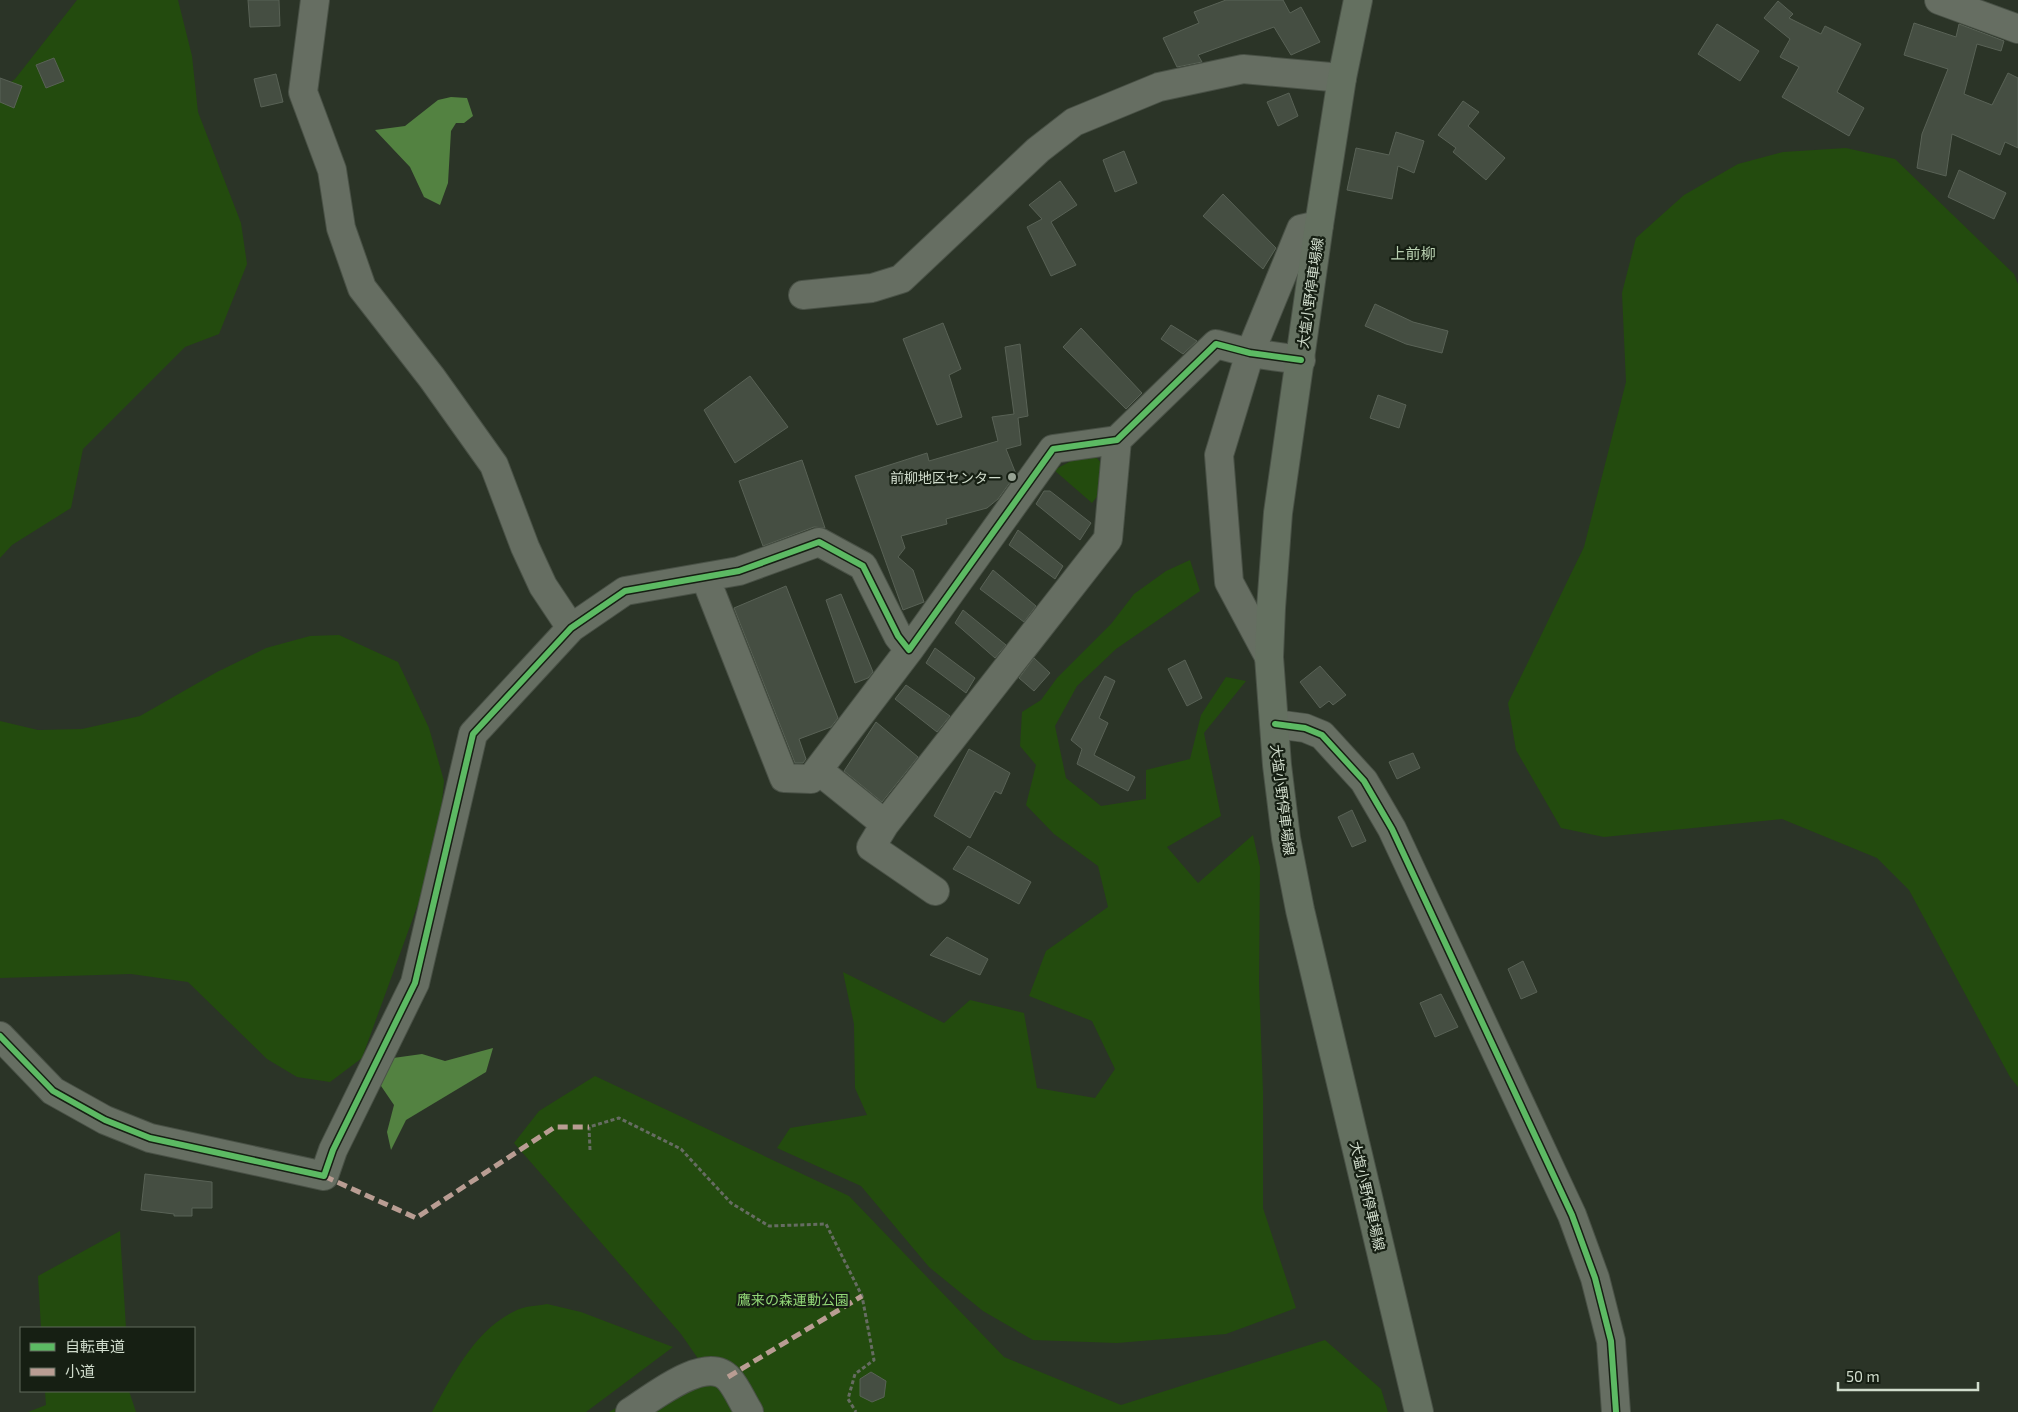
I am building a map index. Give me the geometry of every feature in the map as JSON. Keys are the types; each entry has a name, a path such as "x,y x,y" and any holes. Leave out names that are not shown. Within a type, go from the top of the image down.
{"main road":[{"name":"大塩小野停車場線","path":"1358,0 1342,78 1319,225 1278,513 1269,657 1286,838 1300,910 1419,1412"}],"street":[{"path":"315,0 304,92 332,170 341,228 362,288 432,378 494,465 525,547 543,586 571,628"},
{"path":"1939,0 2018,30"},
{"path":"803,295 872,288 901,279 1038,150 1074,122 1160,87 1244,69 1342,78"},
{"path":"1269,657 1229,582 1219,455 1250,353 1301,229 1319,225"},
{"path":"705,577 784,778 811,780 909,650 1053,449 1118,440 1216,344 1250,353 1301,360"},
{"path":"935,890 871,847 885,824 1108,539 1118,440"},
{"path":"0,1036 52,1092 105,1120 150,1138 324,1176 333,1150 415,983 473,734 571,628 625,591 739,572 819,542 863,566 898,636 909,650"},
{"path":"1275,724 1305,728 1322,735 1364,782 1392,829 1572,1216 1595,1278 1611,1341 1616,1412"},
{"path":"818,770 885,824"},
{"path":"630,1412 694,1372 714,1370 728,1378 748,1412"}],"path":[{"path":"590,1150 589,1127 619,1118 681,1149 730,1203 769,1226 826,1224 862,1296 874,1360 856,1374 848,1399 856,1412"}],"green space":[{"path":"77,0 178,0 192,56 198,112 241,223 247,264 219,334 185,347 83,449 71,508 12,545 0,558 0,90 15,79"},
{"path":"1846,148 1895,159 2014,274 2018,284 2018,1087 2010,1077 1909,890 1877,858 1782,819 1604,837 1561,828 1516,750 1508,703 1584,547 1626,382 1622,293 1636,238 1684,195 1738,164 1783,152"},
{"path":"1094,455 1105,467 1100,493 1092,503 1054,470 1073,460"},
{"path":"1190,560 1200,591 1116,649 1077,686 1055,726 1066,778 1101,806 1146,799 1146,770 1190,759 1201,715 1226,677 1246,681 1204,733 1221,816 1167,847 1198,883 1253,835 1260,867 1259,982 1263,1091 1263,1208 1296,1308 1226,1334 1117,1343 1033,1340 983,1311 929,1267 861,1186 777,1148 790,1128 867,1115 855,1088 854,1024 843,972 944,1023 970,1000 1024,1013 1037,1088 1095,1098 1115,1069 1092,1021 1029,996 1046,951 1108,907 1098,866 1054,834 1026,805 1036,765 1020,746 1022,712 1041,700 1057,678 1111,624 1134,594 1166,571"},
{"path":"339,635 398,662 429,728 444,781 437,852 362,1058 330,1082 297,1077 267,1059 188,982 131,974 0,978 0,721 38,730 82,729 140,716 217,672 266,648 310,636"},
{"name":"鷹来の森運動公園","path":"595,1076 849,1196 1004,1357 1121,1405 1325,1340 1381,1389 1388,1412 609,1412 699,1360 681,1334 514,1143 539,1111"},
{"path":"120,1231 126,1327 41,1327 38,1276"},
{"path":"547,1304 581,1312 673,1347 586,1412 432,1412 457,1368 477,1341 489,1329 502,1318 517,1310"},
{"path":"45,1392 129,1392 136,1412 28,1412 46,1405"}],"shaded area":[{"path":"451,97 467,98 473,116 464,123 456,123 451,131 448,183 440,205 424,197 410,167 375,130 405,126 438,100"},
{"path":"493,1048 486,1072 406,1120 391,1150 387,1132 394,1105 379,1083 386,1059 422,1054 445,1061"}],"building":[{"path":"248,0 279,0 280,26 250,27"},
{"path":"1226,0 1283,0 1290,13 1301,7 1320,42 1291,55 1274,27 1198,55 1202,62 1177,67 1163,38 1199,23 1194,12"},
{"path":"1778,1 1793,14 1789,18 1821,34 1825,26 1861,44 1837,92 1864,108 1849,136 1782,97 1799,67 1780,57 1790,39 1764,18"},
{"path":"1914,23 1956,37 1959,24 2004,41 2001,51 1977,44 1964,94 1992,105 2008,73 2018,78 2018,148 2005,142 2000,155 1952,134 1946,176 1917,168 1922,134 1948,69 1904,55"},
{"path":"1717,24 1759,51 1740,81 1698,54"},
{"path":"54,58 64,81 46,88 36,65"},
{"path":"276,74 283,102 261,107 254,79"},
{"path":"0,78 22,86 14,108 0,102"},
{"path":"1289,93 1298,116 1278,126 1267,102"},
{"path":"1463,101 1479,112 1468,126 1505,158 1486,180 1453,152 1456,148 1438,135"},
{"path":"1396,132 1424,141 1414,173 1398,166 1392,199 1347,190 1356,148 1389,155"},
{"path":"1124,151 1137,183 1115,192 1103,160"},
{"path":"1959,170 2006,193 1994,219 1948,197"},
{"path":"1060,181 1077,205 1051,222 1076,265 1051,276 1027,227 1042,219 1029,205"},
{"path":"1223,194 1276,248 1263,269 1203,216"},
{"path":"1375,304 1413,322 1448,331 1442,353 1406,344 1365,326"},
{"path":"943,323 961,369 949,375 962,417 937,425 903,339"},
{"path":"1171,325 1197,341 1183,354 1161,339"},
{"path":"1081,328 1142,393 1126,409 1063,347"},
{"path":"1020,344 1028,416 1018,418 1021,445 1006,449 1016,474 998,499 987,508 946,519 947,524 901,536 905,548 898,557 913,570 924,602 903,610 855,476 927,453 929,461 998,441 992,417 1014,414 1005,347"},
{"path":"750,376 788,427 735,463 704,410"},
{"path":"1378,395 1406,405 1399,428 1370,418"},
{"path":"802,460 825,528 814,527 763,546 739,481"},
{"path":"1044,491 1050,491 1091,523 1080,540 1036,504"},
{"path":"1018,530 1063,566 1055,579 1009,545"},
{"path":"993,570 1036,606 1024,622 980,589"},
{"path":"786,586 838,718 831,727 799,739 806,759 803,763 795,763 734,608"},
{"path":"841,594 873,672 868,678 855,683 826,600"},
{"path":"963,610 1006,645 995,658 955,623"},
{"path":"935,648 975,678 966,693 926,663"},
{"path":"1034,658 1050,673 1034,691 1019,678"},
{"path":"1185,660 1202,698 1187,706 1168,669"},
{"path":"1320,666 1346,695 1333,705 1329,701 1320,708 1300,682"},
{"path":"1105,676 1115,681 1099,718 1108,723 1094,755 1135,777 1128,791 1077,764 1082,749 1071,740"},
{"path":"906,685 950,716 937,732 895,699"},
{"path":"876,722 918,757 882,802 844,771"},
{"path":"969,749 1010,773 1001,794 995,791 970,838 934,816"},
{"path":"1413,753 1420,768 1397,779 1389,762"},
{"path":"1352,810 1366,841 1352,847 1338,817"},
{"path":"968,846 1031,882 1019,904 953,869"},
{"path":"947,937 988,959 980,975 930,955"},
{"path":"1523,961 1537,992 1521,999 1508,969"},
{"path":"1441,994 1458,1027 1435,1037 1420,1003"},
{"path":"145,1174 212,1182 212,1208 192,1208 192,1216 174,1216 174,1214 141,1210"},
{"path":"871,1372 886,1381 884,1397 872,1402 860,1396 860,1379"}],"marked path":[{"path":"324,1176 416,1218 555,1127 589,1127"},
{"path":"728,1377 862,1296"}],"cycle path":[{"path":"0,1036 53,1091 105,1120 150,1138 324,1176 333,1150 415,983 473,734 571,628 625,591 739,571 819,542 863,566 898,636 909,650 1053,449 1117,440 1216,344 1250,353 1301,360"},
{"path":"1275,724 1305,728 1322,735 1364,781 1392,829 1572,1215 1595,1278 1611,1341 1616,1412"}],"place":[{"name":"前柳地区センター","path":"1012,477"}],"district":[{"name":"上前柳","path":"1413,253"}]}
